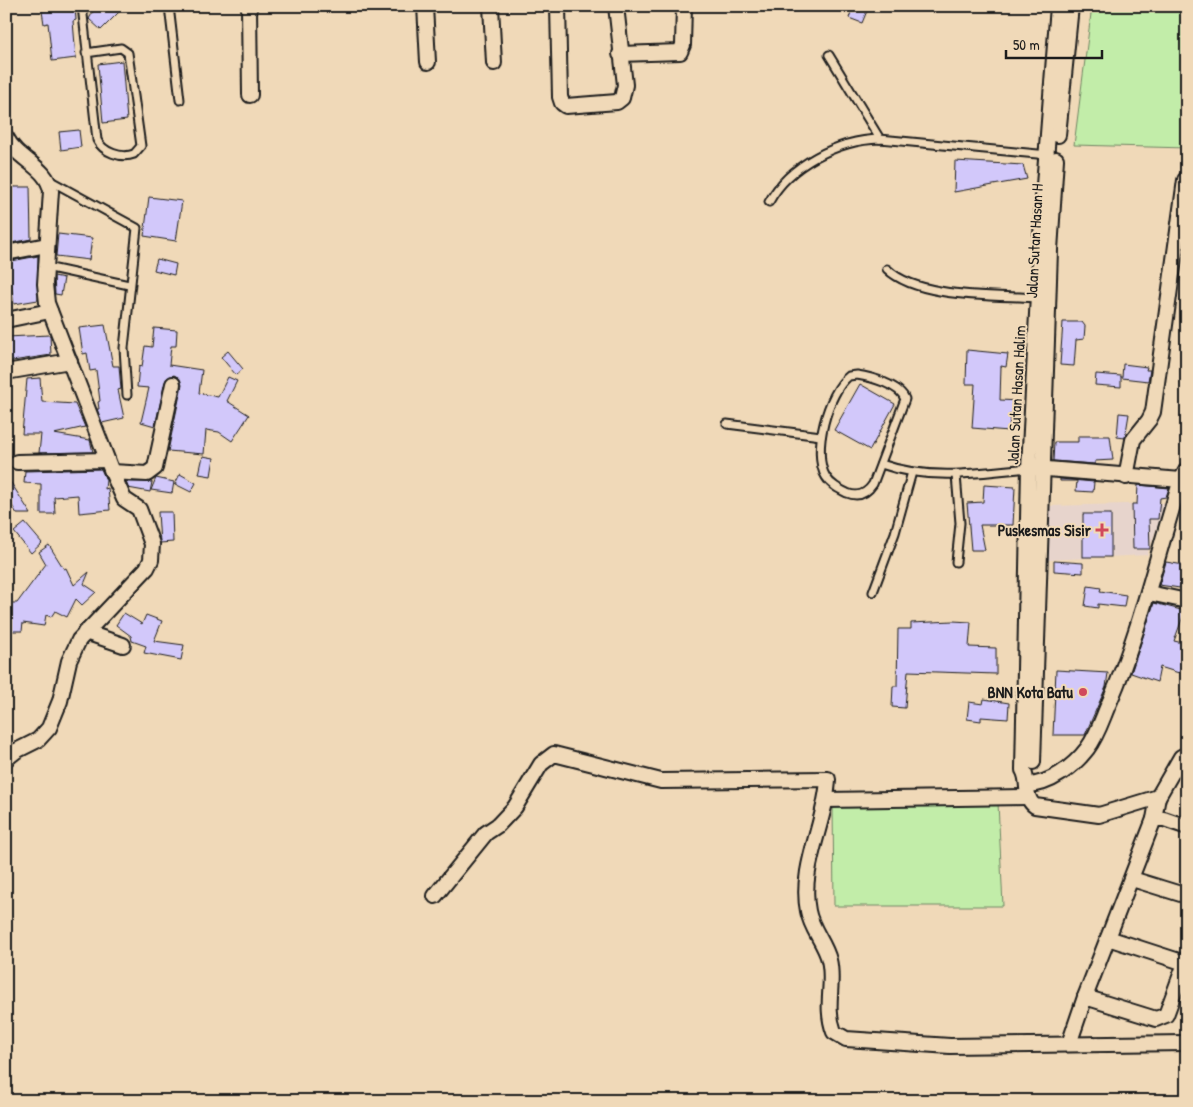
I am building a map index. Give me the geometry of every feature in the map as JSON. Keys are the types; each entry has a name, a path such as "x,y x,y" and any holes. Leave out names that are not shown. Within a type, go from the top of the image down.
{"street":[{"path":"249,6 250,96"},
{"path":"425,6 428,62"},
{"path":"491,6 494,63"},
{"path":"558,6 562,103 566,106 594,105 620,100 624,85 616,6"},
{"path":"620,54 680,52 684,45 684,6"},
{"name":"Jalan Sutan Hasan Halim","path":"1027,788 1023,770 1037,468 1038,298 1058,6"},
{"name":"Jalan Sutan Hasan H","path":"1037,468 1059,125 1071,6"},
{"path":"6,137 12,149 49,180 51,191 46,294 50,311 124,499 139,509 152,544 152,552 147,568 85,632 69,661 60,701 49,728 38,740 16,751 6,759"},
{"path":"1126,476 1133,440 1153,412 1185,180"},
{"path":"6,254 48,245"},
{"path":"6,320 50,311"},
{"path":"6,372 70,361"},
{"path":"16,462 110,466 147,474 155,468 173,384"},
{"path":"827,794 1027,788 1051,779 1070,766 1091,743 1122,672 1149,594 1158,552 1184,474 1126,476 1037,468"},
{"path":"1149,594 1187,601"},
{"path":"85,632 123,645"},
{"path":"435,896 486,834 498,825 515,807 541,764 554,754 661,781 828,779 827,794 805,887 808,911 813,928 830,961 829,1019 834,1032 846,1039 950,1046 1187,1044"},
{"path":"1069,1044 1085,997 1154,819 1158,797 1181,758 1187,754"},
{"path":"1027,788 1035,806 1099,815 1158,797"},
{"path":"1154,819 1187,827"},
{"path":"1132,879 1187,896"},
{"path":"1085,997 1156,1019 1166,1015 1186,961 1108,938"}],"lane":[{"path":"82,6 86,53 98,143 120,156 134,154 141,146 128,53 121,48 86,53"},
{"path":"169,6 180,100"},
{"path":"830,55 880,139"},
{"path":"769,202 777,187 803,165 848,144 866,139 1048,155"},
{"path":"49,180 137,228 129,285 124,348 127,395"},
{"path":"46,266 129,285"},
{"path":"887,268 895,276 916,285 937,290 1038,298"},
{"path":"849,376 865,376 897,389 903,394 904,406 881,464 868,491 861,495 851,495 841,490 832,485 825,476 821,464 821,436 838,387 849,376"},
{"path":"727,424 821,436"},
{"path":"881,464 912,472 956,475 1037,468"},
{"path":"873,592 895,533 912,472"},
{"path":"956,475 960,523 956,562"}],"shaded area":[{"name":"Puskesmas Sisir","path":"1166,503 1147,555 1048,560 1048,506"}],"green space":[{"path":"1092,6 1187,6 1187,148 1074,145"},
{"path":"998,803 1003,906 834,906 833,805"}],"building":[{"path":"96,6 115,6 120,11 101,30 89,19"},
{"path":"853,6 869,6 862,23 849,18"},
{"path":"75,8 76,20 73,21 76,58 52,61 48,23 44,24 42,11"},
{"path":"122,61 127,120 103,123 98,64"},
{"path":"79,130 81,147 61,150 59,132"},
{"path":"955,161 1023,165 1027,179 954,192"},
{"path":"6,187 30,187 31,239 6,244"},
{"path":"149,197 182,201 176,241 144,236"},
{"path":"58,234 92,238 89,260 56,256"},
{"path":"38,256 38,300 14,304 11,285 6,285 6,262"},
{"path":"157,259 176,264 174,275 154,270"},
{"path":"54,276 64,278 61,295 55,294"},
{"path":"1063,322 1082,322 1085,326 1084,339 1076,340 1074,366 1060,365"},
{"path":"105,325 113,366 119,366 121,389 118,390 124,418 102,423 97,409 99,409 98,402 100,401 96,370 90,371 87,353 83,354 79,328"},
{"path":"154,328 177,330 176,346 171,346 169,365 202,370 199,393 218,397 228,377 237,381 227,401 249,415 232,441 219,432 206,430 204,454 168,451 182,385 179,378 174,375 167,378 165,382 155,426 141,422 149,388 137,387 139,366 142,367 145,346 152,347"},
{"path":"50,335 51,355 6,362 6,337"},
{"path":"967,350 1008,354 1006,367 1001,366 1000,400 1020,401 1019,415 1010,414 1009,431 972,428 975,384 966,384"},
{"path":"228,351 243,369 236,375 221,357"},
{"path":"1123,364 1147,367 1146,370 1150,370 1148,381 1122,378"},
{"path":"1096,374 1121,376 1121,387 1095,385"},
{"path":"40,378 42,402 75,404 85,427 54,434 90,440 93,452 39,453 41,434 22,434 27,379"},
{"path":"860,384 895,404 870,450 834,430"},
{"path":"1119,413 1129,414 1125,438 1117,437"},
{"path":"1078,436 1110,436 1113,460 1095,461 1095,464 1053,461 1054,442 1078,442"},
{"path":"203,456 214,458 211,476 199,474"},
{"path":"101,469 106,480 105,489 108,488 110,510 79,513 78,495 54,497 55,514 41,514 41,484 24,483 25,471"},
{"path":"180,474 196,483 191,492 175,484"},
{"path":"6,475 31,514 17,514 6,495"},
{"path":"156,478 174,482 172,493 151,490"},
{"path":"1060,479 1094,482 1093,492 1076,491 1077,481 1060,481"},
{"path":"126,482 152,482 150,492 128,488"},
{"path":"984,485 1015,487 1013,525 980,525 985,550 971,550 967,503 983,502"},
{"path":"1138,485 1169,488 1166,497 1160,498 1158,519 1149,519 1150,549 1133,549 1132,504 1137,504"},
{"path":"158,512 172,512 173,542 160,543"},
{"path":"1083,514 1111,514 1111,557 1083,557"},
{"path":"25,523 42,543 31,553 14,532"},
{"path":"49,545 64,569 66,568 74,585 89,572 84,584 96,592 82,605 76,599 67,617 55,611 51,617 46,615 44,626 23,623 22,631 6,631 6,603 17,603 46,564 39,552"},
{"path":"1054,561 1083,563 1083,573 1054,571"},
{"path":"1166,562 1184,565 1180,588 1159,585"},
{"path":"1088,586 1101,588 1100,591 1126,595 1124,607 1098,604 1098,608 1085,606"},
{"path":"1154,603 1185,611 1174,641 1187,644 1184,665 1179,673 1160,667 1157,682 1131,673"},
{"path":"124,613 142,624 146,615 162,621 154,641 184,645 181,660 144,653 146,646 132,641 131,636 116,625"},
{"path":"971,622 969,647 996,648 996,674 908,671 905,708 892,707 893,686 897,686 898,629 911,629 911,623"},
{"path":"1056,670 1108,673 1106,687 1085,735 1053,735"},
{"path":"984,699 1009,703 1008,719 981,717 981,721 967,719 969,702 983,704"}],"place":[{"name":"Puskesmas Sisir","path":"1102,530"},
{"name":"BNN Kota Batu","path":"1083,692"}]}
